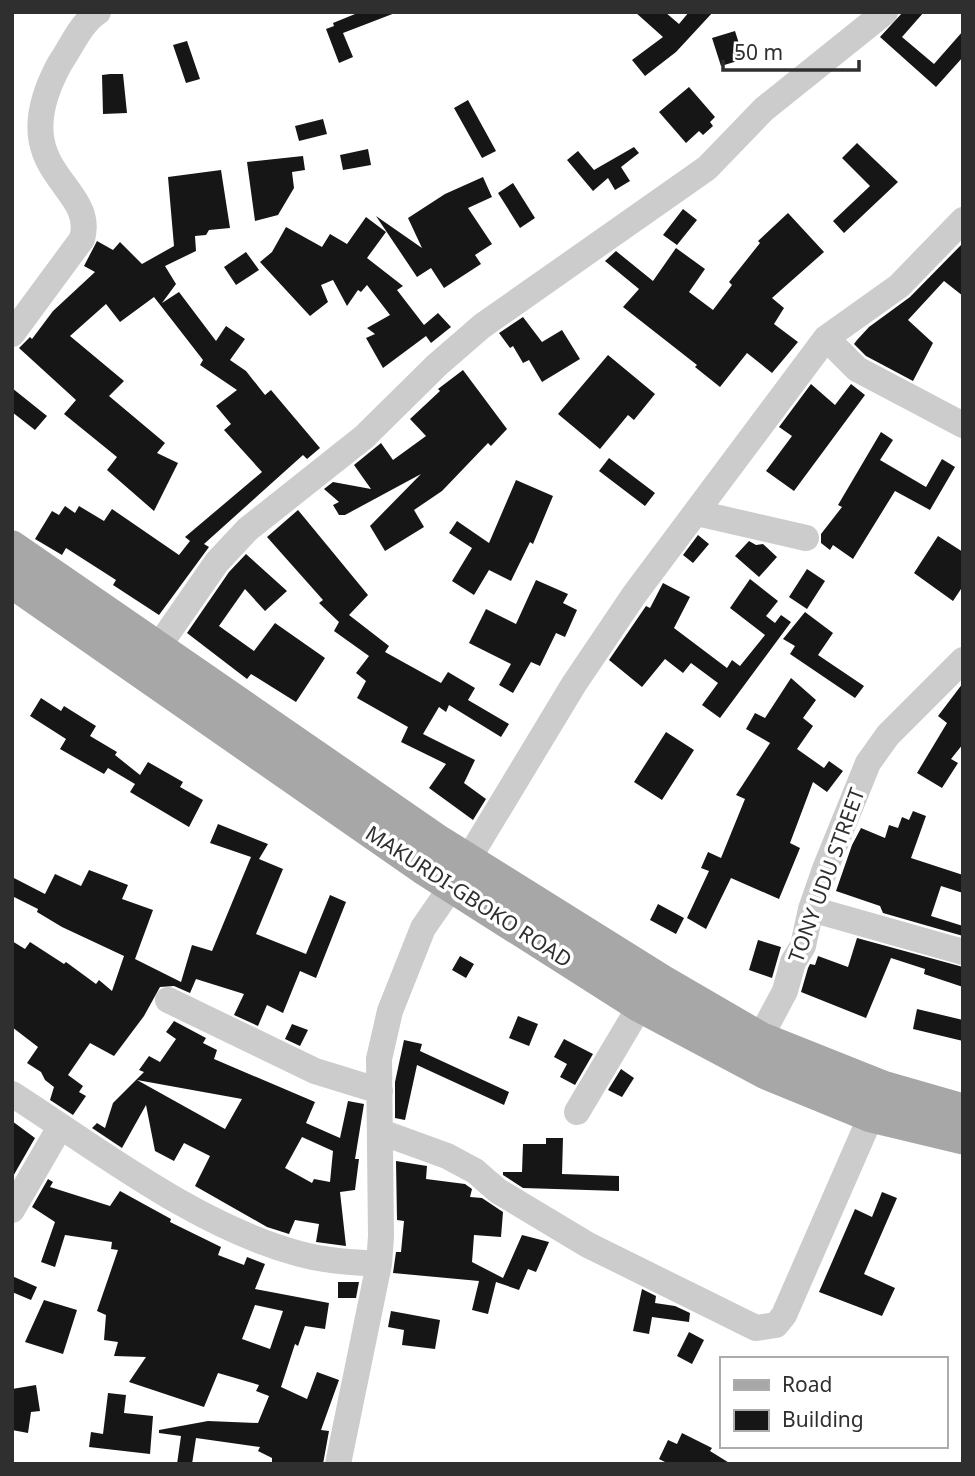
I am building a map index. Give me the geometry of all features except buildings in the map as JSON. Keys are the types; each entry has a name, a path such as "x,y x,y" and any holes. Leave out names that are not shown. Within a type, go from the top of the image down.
{"main road":[{"path":"12,547 158,647 459,873 760,1038 883,1087 963,1110"},
{"name":"MAKURDI-GBOKO ROAD","path":"12,582 459,873 640,1006 766,1073 871,1116 963,1138"}],"street":[{"path":"12,334 82,239 85,226 80,212 35,152 33,114 47,82 85,21 97,12"},
{"path":"158,647 217,562 248,528 364,437 437,365 482,326 707,168 764,108 885,12"},
{"path":"338,1464 379,1264 379,1059 390,1011 424,928 542,732 625,603 697,513 826,338 899,286 963,220"},
{"path":"826,338 857,369 963,425"},
{"path":"697,513 806,538"},
{"name":"TONY UDU STREET","path":"760,1038 785,991 793,962 803,946 811,909 868,763 888,735 963,660"},
{"path":"811,909 963,952"},
{"path":"168,1000 280,1057 380,1091"},
{"path":"578,1112 640,1006"},
{"path":"12,1094 175,1198 245,1234 299,1254 338,1262 379,1264"},
{"path":"381,1132 447,1156 475,1171 498,1191 588,1245 755,1328 776,1325 784,1315 871,1116"},
{"path":"12,1210 60,1127"}]}
